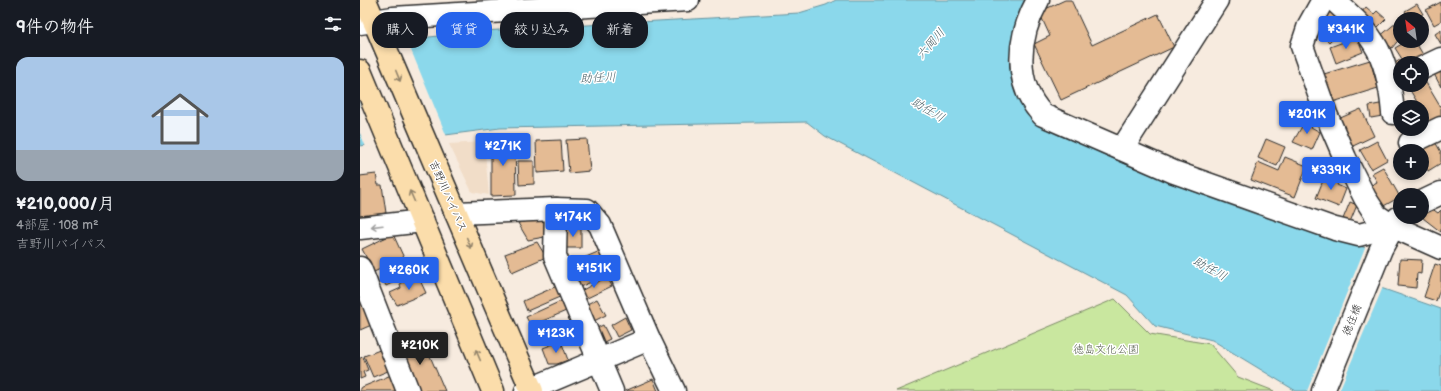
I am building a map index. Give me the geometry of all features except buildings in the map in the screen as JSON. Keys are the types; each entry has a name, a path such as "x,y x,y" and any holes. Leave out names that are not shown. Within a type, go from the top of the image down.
{"highway":[{"name":"吉野川バイパス","path":"365,0 372,28"},
{"name":"吉野川バイパス","path":"381,48 456,213 529,390"},
{"path":"360,71 493,391"}],"street":[{"path":"428,16 688,0"},
{"path":"1038,0 1026,27 1021,56 1024,86 1030,100 1043,115 1174,172 1335,230 1359,235 1393,221"},
{"path":"1122,149 1217,0"},
{"path":"1323,0 1309,25 1302,46 1326,114 1365,198 1376,215 1393,219"},
{"path":"1334,0 1361,26 1375,43 1393,76"},
{"path":"1429,65 1441,59"},
{"path":"1410,143 1441,128"},
{"path":"1429,199 1441,193"},
{"path":"556,209 556,256 612,391"},
{"path":"456,213 556,209 587,210 600,225 649,339 674,391"},
{"path":"360,228 423,221"},
{"name":"徳住橋","path":"1323,391 1381,249 1394,224"},
{"path":"1402,224 1441,248"},
{"path":"360,268 408,391"},
{"path":"529,390 649,339"}],"shaded area":[{"path":"484,142 489,195 472,192 449,144"}],"green space":[{"name":"徳島文化公園","path":"1115,299 1150,334 1210,344 1238,377 1274,391 896,391"}],"water":[{"path":"836,0 1027,0 1017,36 1012,70 1014,87 1019,102 1030,116 1047,129 1058,135 1229,205 1389,256 1378,287 1441,309 1441,391 1296,391 1212,340 1155,326 1127,295 825,136 807,122 500,128 360,146 360,45 372,44 372,48 428,48 428,37 436,36 436,48 492,48 492,30 500,30 500,48 584,48 584,25 592,25 592,48 648,48 648,22 799,13 826,5"}],"pier":[{"path":"372,42 372,48 410,48 447,137 366,147 360,133 360,43"},
{"path":"1366,245 1390,255 1380,286 1383,287 1339,391 1307,391"}],"water label":[{"name":"六岡川","path":"931,44"},
{"name":"助任川","path":"598,78"},
{"name":"助任川","path":"928,110"},
{"name":"助任川","path":"1210,269"}]}
